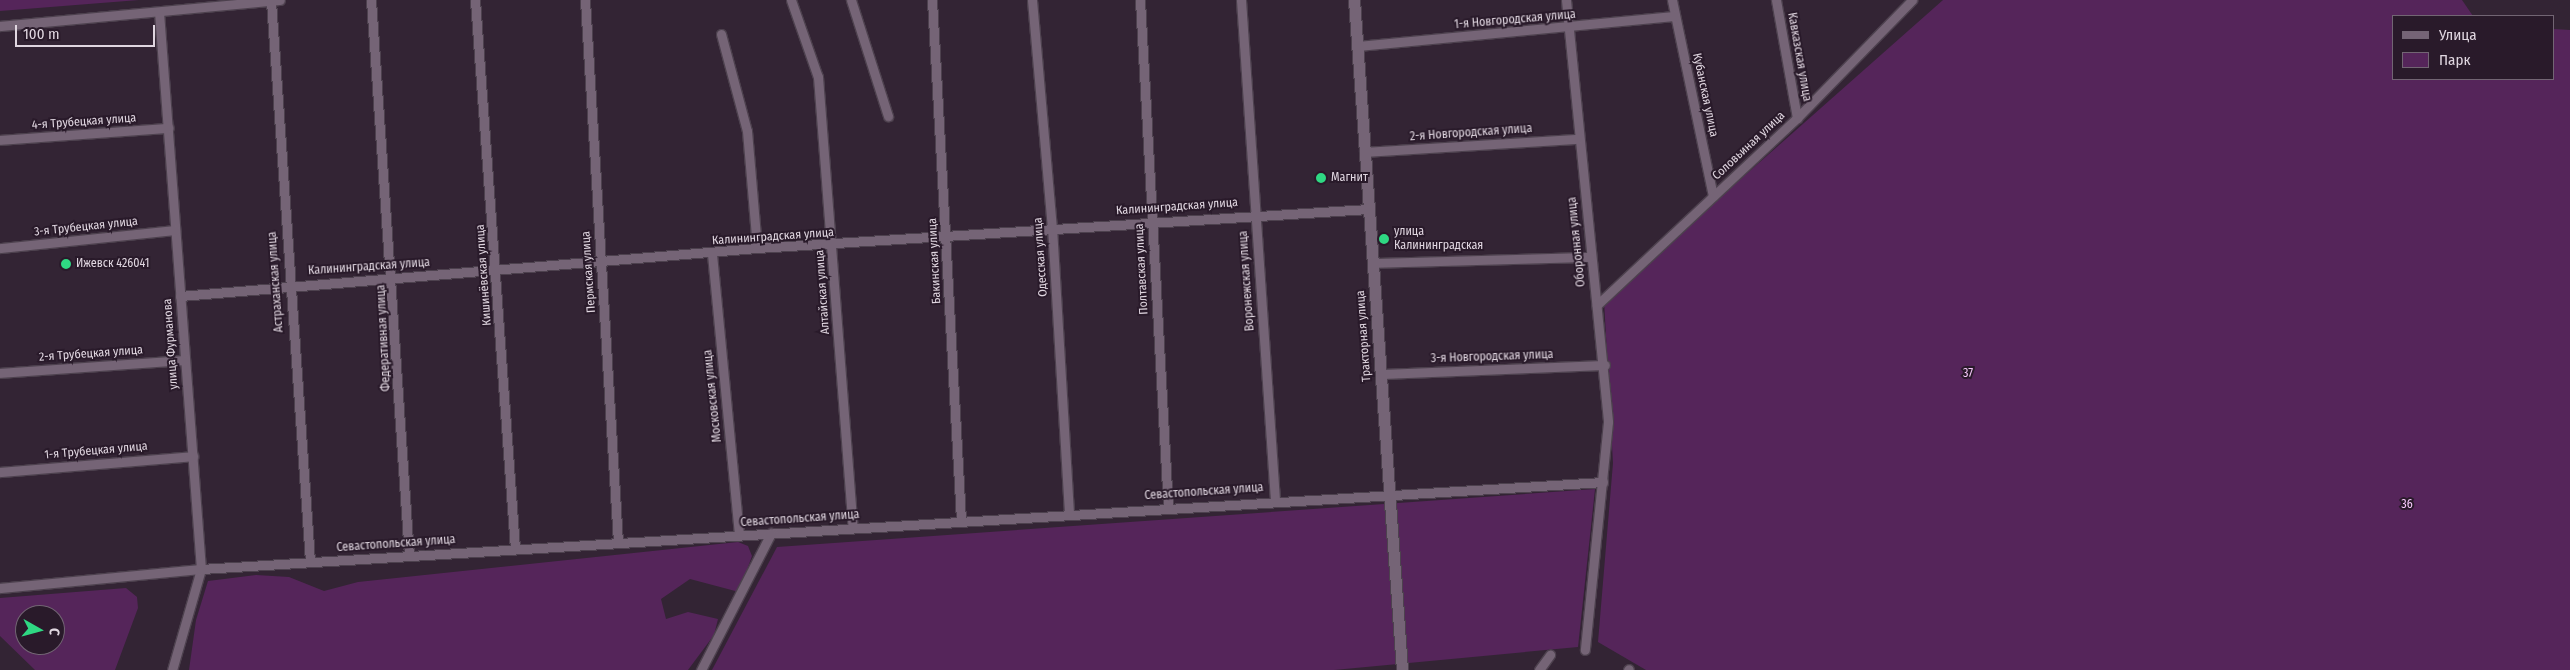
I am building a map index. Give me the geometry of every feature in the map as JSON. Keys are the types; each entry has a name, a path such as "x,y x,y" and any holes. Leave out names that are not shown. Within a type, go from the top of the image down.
{"street":[{"path":"0,26 275,0"},
{"name":"Астраханская улица","path":"275,0 289,284 310,562"},
{"name":"Федеративная улица","path":"371,0 393,278 409,556"},
{"name":"Кишинёвская улица","path":"475,0 515,549"},
{"name":"Пермская улица","path":"585,0 618,542"},
{"name":"Алтайская улица","path":"791,0 818,77 853,528"},
{"path":"851,0 888,116"},
{"name":"Бакинская улица","path":"932,0 962,521"},
{"name":"Одесская улица","path":"1032,0 1052,227 1069,514"},
{"name":"Полтавская улица","path":"1140,0 1168,508"},
{"name":"Воронежская улица","path":"1241,0 1254,214 1275,500"},
{"name":"Тракторная улица","path":"1354,0 1372,263 1391,494 1402,670"},
{"name":"Оборонная улица","path":"1566,0 1567,29 1590,257 1605,365 1608,422 1585,650"},
{"name":"Кубанская улица","path":"1672,0 1713,196"},
{"name":"Кавказская улица","path":"1776,0 1797,118"},
{"name":"Соловьиная улица","path":"1597,305 1797,118 1908,2"},
{"name":"улица Фурманова","path":"159,12 201,569 172,670"},
{"name":"1-я Новгородская улица","path":"1357,46 1567,29 1675,16"},
{"path":"721,34 747,131 757,248"},
{"name":"4-я Трубецкая улица","path":"0,140 169,128"},
{"name":"2-я Новгородская улица","path":"1364,152 1579,139"},
{"name":"Калининградская улица","path":"180,296 289,284 712,254 757,248 832,245 1052,227 1254,214 1368,209"},
{"name":"3-я Трубецкая улица","path":"0,248 175,230"},
{"name":"Московская улица","path":"712,254 739,535"},
{"path":"1372,263 1590,257"},
{"name":"2-я Трубецкая улица","path":"0,373 184,360"},
{"name":"3-я Новгородская улица","path":"1381,374 1605,365"},
{"name":"1-я Трубецкая улица","path":"0,472 193,456"},
{"name":"Севастопольская улица","path":"0,588 201,569 1275,500 1603,482"},
{"path":"701,670 771,533"},
{"path":"1539,670 1550,654"}],"green space":[{"path":"0,0 139,0 0,11"},
{"name":"37","path":"1943,0 2462,0 2472,15 2392,15 2392,80 2555,80 2555,29 2570,30 2570,670 1646,670 1598,642 1613,463 1604,300"},
{"path":"1595,489 1578,647 1334,670 712,670 777,547"},
{"path":"738,542 748,546 752,556 739,592 690,579 661,599 666,619 688,612 718,619 714,635 688,670 189,670 196,620 208,581 256,575 289,577 324,591 358,582"},
{"path":"126,588 137,597 138,608 115,670 35,670 20,655 65,655 65,605 15,605 15,651 0,636 0,598"}],"place":[{"name":"Магнит","path":"1321,178"},
{"name":"улица Калининградская","path":"1384,239"},
{"name":"Ижевск 426041","path":"66,264"}],"park label":[{"name":"36","path":"2407,505"}]}
